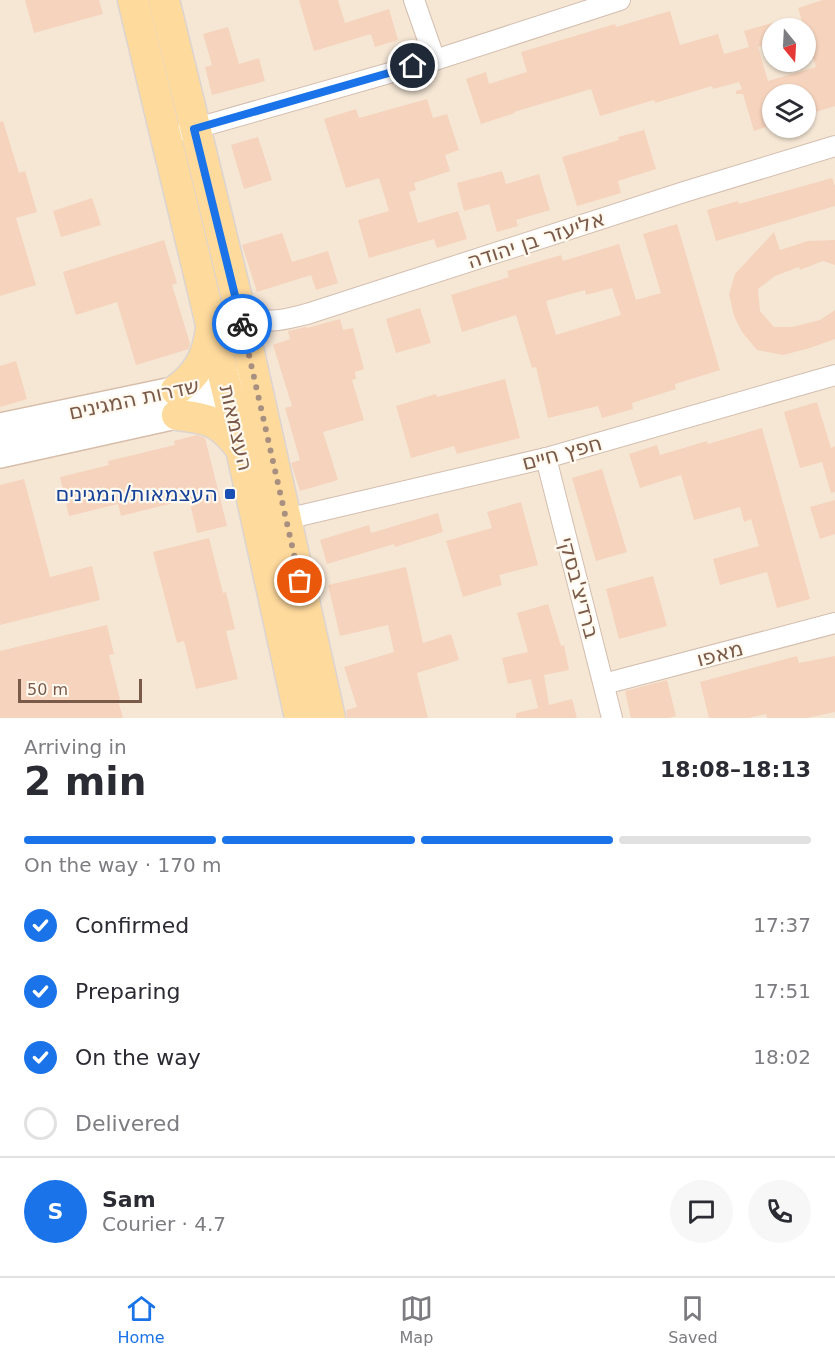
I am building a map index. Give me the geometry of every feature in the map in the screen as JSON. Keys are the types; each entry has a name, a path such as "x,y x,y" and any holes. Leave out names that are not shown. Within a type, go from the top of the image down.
{"main road":[{"name":"העצמאות","path":"133,0 239,307 255,388 330,718"},
{"name":"העצמאות","path":"164,0 180,132 212,325 300,718"},
{"path":"212,325 202,363 176,403 217,424 241,449"}],"street":[{"path":"414,0 435,60"},
{"path":"180,132 435,60 620,0"},
{"name":"אליעזר בן יהודה","path":"239,307 254,318 264,321 279,321 307,314 684,192 835,146"},
{"name":"חפץ חיים","path":"286,519 546,458 835,375"},
{"name":"שדרות המגינים","path":"0,427 176,403 255,388"},
{"name":"שדרות המגינים","path":"0,454 176,403"},
{"name":"ברדיצ'בסקי","path":"546,458 612,718"},
{"name":"מאפו","path":"604,684 835,623"}],"shaded area":[{"path":"0,0 835,0 835,718 0,718"}],"building":[{"path":"25,0 99,0 103,14 34,33"},
{"path":"299,0 338,0 345,23 389,9 398,40 375,47 371,34 314,51"},
{"path":"823,0 835,0 835,106 816,112 816,84 762,84 762,128 754,131 743,94 736,94 736,91 742,89 739,82 713,89 712,86 655,103 654,100 600,116 591,89 481,124 466,79 486,72 489,84 527,72 521,52 615,24 616,27 670,11 680,45 718,34 724,54 749,47 744,31 762,26 762,46 758,47 762,61 762,72 765,72 768,81 799,72 816,72 816,18 801,18 798,8"},
{"path":"228,27 239,64 259,58 265,81 212,95 205,67 212,65 203,34"},
{"path":"427,99 433,118 447,114 459,150 445,155 450,171 414,183 416,190 409,192 418,223 458,211 467,239 437,248 434,239 369,258 358,220 389,211 379,178 346,188 324,119 356,109 359,118"},
{"path":"3,121 19,173 25,171 37,212 16,218 36,285 0,296 0,122"},
{"path":"644,130 656,169 618,181 621,193 577,206 562,157"},
{"path":"258,137 272,180 244,189 231,145"},
{"path":"502,171 506,184 539,174 550,210 516,220 518,226 497,232 489,204 464,211 457,183"},
{"path":"832,178 835,186 835,206 716,241 707,210 738,201 739,204"},
{"path":"92,198 101,225 61,237 53,211"},
{"path":"677,224 720,370 675,384 676,389 632,403 633,409 602,418 598,406 548,418 536,367 532,368 516,315 462,332 451,295 509,277 507,271 561,255 563,261 619,244 636,300 661,293 643,234","holes":["612,288 621,315 556,335 546,301 585,290 586,295"]},
{"path":"774,232 780,250 808,241 835,240 835,265 823,261 800,270 799,267 775,276 758,289 760,311 774,327 792,327 820,320 835,310 835,339 783,355 757,350 742,332 734,316 729,294 735,274"},
{"path":"282,233 292,262 328,251 338,283 316,290 311,275 257,292 242,245"},
{"path":"164,240 177,283 172,285 190,343 189,349 136,365 117,302 76,315 63,272"},
{"path":"420,308 431,343 396,353 386,319"},
{"path":"340,319 343,330 353,328 364,369 355,372 356,379 352,380 364,420 323,432 338,480 300,491 291,463 300,460 285,408 292,406 273,345 290,339 288,331"},
{"path":"16,361 27,399 0,407 0,366"},
{"path":"505,379 520,438 457,454 454,446 411,458 396,406 436,394 437,397"},
{"path":"817,402 831,448 835,446 835,492 831,493 822,462 800,468 784,412"},
{"path":"762,428 810,599 777,608 767,572 720,585 713,559 759,546 751,519 744,522 740,507 694,520 681,475 640,488 629,454 657,445 660,455"},
{"path":"197,435 205,438 227,526 197,533 189,499 121,516 118,504 69,516 60,477 109,465 108,461 175,445 174,441"},
{"path":"602,469 627,552 596,561 572,478"},
{"path":"24,479 50,577 92,566 100,600 0,625 0,485"},
{"path":"835,500 835,534 820,539 810,507"},
{"path":"521,502 538,565 499,575 502,585 463,597 446,541 492,528 487,512"},
{"path":"438,513 443,532 327,564 320,540 369,525 371,533"},
{"path":"209,538 235,629 226,631 238,679 196,689 184,641 177,643 153,552"},
{"path":"406,567 423,643 451,634 459,660 417,673 428,718 347,718 346,710 357,707 344,667 394,652 388,625 340,636 328,585"},
{"path":"653,576 667,626 619,639 606,589"},
{"path":"548,604 561,646 564,645 569,670 544,675 549,705 572,699 577,718 516,718 516,713 538,708 531,679 508,684 502,658 528,652 517,613"},
{"path":"107,625 114,654 109,655 123,718 0,718 0,651"},
{"path":"797,656 799,663 835,656 835,712 807,718 767,718 766,714 748,718 709,718 700,682"},
{"path":"667,680 676,716 631,718 625,691"}],"way so far":[{"path":"242,324 300,581"}],"place":[{"name":"העצמאות/המגינים","path":"230,494"}],"route":[{"path":"242,324 194,129 413,66"}]}
